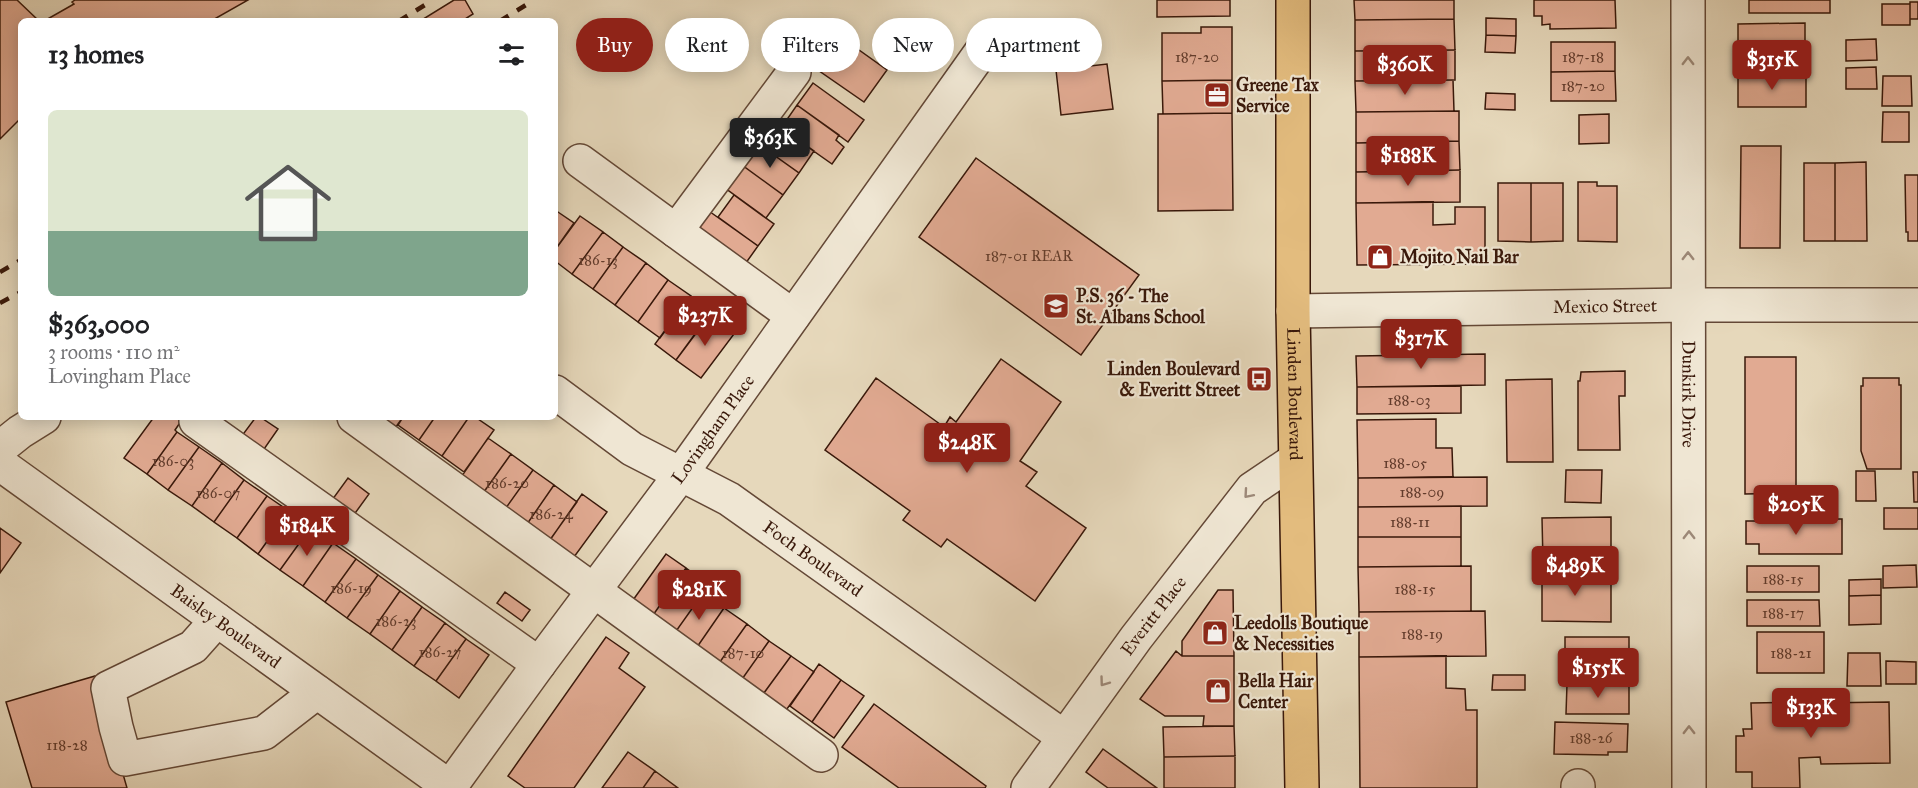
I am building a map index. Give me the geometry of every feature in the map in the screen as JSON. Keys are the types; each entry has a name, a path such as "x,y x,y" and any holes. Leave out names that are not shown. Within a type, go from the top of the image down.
{"main road":[{"name":"Linden Boulevard","path":"1293,0 1293,311 1302,788"}],"street":[{"name":"Dunkirk Drive","path":"1688,0 1689,788"},
{"path":"676,231 794,72"},
{"name":"Lovingham Place","path":"451,788 539,664 681,474 967,72"},
{"path":"580,161 793,316"},
{"name":"Mexico Street","path":"1293,311 1688,305 1918,305"},
{"name":"Foch Boulevard","path":"558,394 632,449 729,499 1065,737"},
{"path":"0,448 39,420"},
{"path":"358,420 821,756"},
{"path":"196,421 539,664"},
{"name":"Everitt Place","path":"1028,788 1136,638 1252,489 1295,460"},
{"name":"Baisley Boulevard","path":"0,464 451,788"},
{"path":"218,620 193,647 108,688 126,759 264,733 317,692"}],"building":[{"path":"0,0 17,0 36,18 18,18 18,121 0,139"},
{"path":"75,0 248,0 216,18 49,18 74,4 72,2"},
{"path":"454,0 465,0 473,14 467,18 425,18"},
{"path":"1157,0 1230,0 1230,16 1157,17"},
{"path":"1354,0 1454,0 1454,19 1355,20"},
{"path":"1534,0 1615,0 1616,28 1550,29 1550,24 1542,25 1542,16 1534,16"},
{"path":"1749,0 1830,0 1830,13 1749,13"},
{"path":"1910,2 1918,2 1918,19 1910,19"},
{"path":"1882,4 1910,4 1910,25 1882,25"},
{"path":"1486,18 1516,19 1516,36 1486,35"},
{"path":"1454,19 1455,50 1355,51 1355,20"},
{"path":"1805,23 1805,53 1738,54 1738,24"},
{"path":"1201,27 1232,27 1232,80 1162,81 1162,33 1201,33"},
{"path":"1486,35 1516,36 1515,53 1485,52"},
{"path":"1876,39 1877,60 1846,61 1846,40"},
{"path":"1551,42 1615,42 1615,71 1551,72"},
{"path":"1455,50 1455,80 1355,81 1355,51"},
{"path":"860,51 872,59 872,72 886,72 864,102 821,72 860,72"},
{"path":"1107,64 1113,109 1061,115 1056,72 1102,72 1102,65"},
{"path":"1876,67 1877,89 1846,89 1846,68"},
{"path":"1615,71 1616,101 1551,101 1551,72"},
{"path":"1738,75 1806,75 1806,107 1738,107"},
{"path":"1883,76 1911,76 1912,106 1882,106"},
{"path":"1232,80 1232,113 1163,114 1162,81"},
{"path":"1453,80 1454,111 1356,112 1355,81"},
{"path":"813,83 864,120 848,142 797,105"},
{"path":"1486,93 1515,94 1515,110 1485,109"},
{"path":"797,105 839,135 836,140 844,147 832,164 781,128"},
{"path":"1459,111 1459,141 1356,143 1356,112"},
{"path":"1883,112 1909,112 1909,142 1882,142"},
{"path":"1232,113 1233,210 1158,211 1158,114"},
{"path":"1609,114 1609,143 1579,144 1579,115"},
{"path":"773,122 814,151 799,173 757,143"},
{"path":"1459,141 1460,170 1356,172 1356,143"},
{"path":"757,143 799,173 783,195 742,165"},
{"path":"1741,146 1781,146 1780,248 1740,248"},
{"path":"976,158 1139,275 1081,355 919,237"},
{"path":"1866,162 1867,241 1835,241 1835,163"},
{"path":"1804,163 1835,163 1835,241 1804,241"},
{"path":"742,165 783,195 766,218 725,188"},
{"path":"1460,170 1460,202 1356,203 1356,172"},
{"path":"1905,175 1918,175 1918,241 1908,241 1908,232 1906,232"},
{"path":"1578,182 1597,182 1597,186 1617,186 1617,242 1578,241"},
{"path":"1498,183 1531,183 1531,242 1498,241"},
{"path":"1531,183 1563,183 1563,241 1531,242"},
{"path":"734,195 774,224 758,246 718,217"},
{"path":"1433,202 1433,225 1455,224 1455,207 1485,207 1485,264 1357,265 1356,203"},
{"path":"706,209 758,246 743,267 691,230"},
{"path":"558,212 574,223 558,246"},
{"path":"580,216 603,232 572,274 558,263 558,246"},
{"path":"603,232 623,247 593,289 572,274"},
{"path":"623,247 646,263 615,305 593,289"},
{"path":"646,263 668,280 638,322 615,305"},
{"path":"668,280 691,296 660,338 638,322"},
{"path":"685,303 706,319 676,360 655,344"},
{"path":"709,316 734,334 701,378 676,360"},
{"path":"1485,354 1485,385 1357,387 1356,356"},
{"path":"1745,357 1796,357 1796,493 1745,494"},
{"path":"1001,359 1061,402 1020,461 1037,472 1026,486 1086,528 1035,601 947,539 941,547 903,520 910,511 825,450 876,378 944,427 950,417 956,422"},
{"path":"1625,371 1625,396 1619,396 1620,450 1578,450 1578,381 1580,381 1581,372"},
{"path":"1863,378 1899,378 1899,385 1901,385 1901,469 1867,469 1861,451"},
{"path":"1552,379 1553,462 1507,462 1506,380"},
{"path":"1461,386 1461,413 1357,414 1357,387"},
{"path":"1436,419 1436,448 1452,448 1453,477 1358,478 1357,420"},
{"path":"152,420 182,420 175,430 177,432 147,474 124,458"},
{"path":"254,420 264,420 278,429 262,452 241,437"},
{"path":"378,420 401,420 393,431"},
{"path":"401,420 433,420 419,440 398,425"},
{"path":"433,420 467,420 442,456 419,440"},
{"path":"467,420 479,420 494,430 464,472 442,456"},
{"path":"177,432 199,447 168,490 147,474"},
{"path":"488,438 511,454 481,496 459,480"},
{"path":"199,447 222,463 192,506 168,490"},
{"path":"511,454 533,470 503,512 481,496"},
{"path":"222,463 244,480 214,522 192,506"},
{"path":"533,470 554,485 525,527 503,512"},
{"path":"1566,470 1602,470 1601,503 1565,502"},
{"path":"1856,471 1875,471 1876,501 1856,501"},
{"path":"1913,472 1918,472 1918,502 1914,502"},
{"path":"1487,477 1487,506 1358,507 1358,478"},
{"path":"348,478 369,494 353,516 332,500"},
{"path":"244,480 267,496 237,538 214,522"},
{"path":"554,485 577,502 547,544 525,527"},
{"path":"582,494 607,512 574,557 550,540"},
{"path":"267,496 289,511 258,554 237,538"},
{"path":"1461,506 1461,537 1358,537 1358,507"},
{"path":"1884,508 1918,508 1918,529 1884,529"},
{"path":"289,511 311,527 280,570 258,554"},
{"path":"1611,517 1611,561 1543,562 1542,518"},
{"path":"1759,519 1842,519 1842,554 1759,554 1759,544 1746,544 1746,521 1759,521"},
{"path":"311,527 333,543 303,586 280,570"},
{"path":"0,528 21,543 0,573"},
{"path":"1358,537 1461,537 1461,566 1358,567"},
{"path":"333,543 356,559 325,602 303,586"},
{"path":"666,554 686,568 651,618 628,607"},
{"path":"356,559 378,575 347,618 325,602"},
{"path":"1916,565 1917,587 1883,588 1883,566"},
{"path":"1471,566 1471,611 1359,612 1358,567"},
{"path":"1747,566 1819,566 1819,592 1747,592"},
{"path":"1545,567 1582,567 1581,578 1611,578 1611,622 1542,621 1542,580 1545,580"},
{"path":"686,568 709,585 674,634 651,618"},
{"path":"378,575 400,591 370,634 347,618"},
{"path":"1881,579 1881,595 1849,596 1849,580"},
{"path":"1218,590 1233,590 1234,656 1182,656 1182,641"},
{"path":"400,591 422,607 392,650 370,634"},
{"path":"505,592 530,610 522,621 497,603"},
{"path":"703,593 724,608 695,650 674,634"},
{"path":"1881,595 1881,624 1849,625 1849,596"},
{"path":"1747,600 1819,600 1820,626 1747,626"},
{"path":"422,607 445,623 414,666 392,650"},
{"path":"724,608 747,624 717,666 695,650"},
{"path":"1485,611 1486,656 1359,657 1359,612"},
{"path":"445,623 466,639 436,681 414,666"},
{"path":"747,624 769,641 740,682 717,666"},
{"path":"1757,632 1824,632 1824,673 1757,673"},
{"path":"606,637 629,653 619,668 645,687 574,788 525,788 508,776"},
{"path":"1565,637 1629,637 1629,668 1565,668"},
{"path":"466,639 489,655 459,698 436,681"},
{"path":"769,641 791,656 761,697 740,682"},
{"path":"1176,651 1182,656 1234,656 1234,726 1203,726 1204,716 1165,716 1140,699"},
{"path":"1848,653 1880,653 1881,686 1847,686"},
{"path":"791,656 814,672 784,713 761,697"},
{"path":"1446,656 1446,688 1465,689 1466,710 1477,710 1477,788 1360,788 1359,657"},
{"path":"1886,661 1916,662 1916,684 1886,684"},
{"path":"819,664 841,680 812,722 790,706"},
{"path":"1493,675 1525,675 1525,690 1492,690"},
{"path":"95,676 127,788 32,788 6,702"},
{"path":"841,680 864,696 834,738 812,722"},
{"path":"1567,684 1629,684 1629,714 1566,714"},
{"path":"1799,702 1799,710 1818,709 1818,703 1889,702 1890,763 1821,764 1820,757 1799,758 1800,788 1752,788 1752,772 1736,772 1736,736 1744,736 1743,729 1752,729 1751,703"},
{"path":"874,704 986,786 985,788 899,788 842,747"},
{"path":"1555,722 1628,724 1627,752 1608,752 1608,755 1554,754"},
{"path":"1234,726 1235,756 1164,757 1163,727"},
{"path":"1103,749 1157,788 1108,788 1086,772"},
{"path":"628,752 655,771 643,788 602,788"},
{"path":"1235,756 1235,788 1164,788 1164,757"},
{"path":"655,771 678,788 643,788"}],"railway":[{"path":"404,18 433,0"},
{"path":"505,18 534,0"},
{"path":"0,272 18,262"},
{"path":"0,303 18,294"}],"place":[{"name":"Greene Tax Service","path":"1217,95"},
{"name":"Mojito Nail Bar","path":"1380,257"},
{"name":"P.S. 36 - The St. Albans School","path":"1056,306"},
{"name":"Linden Boulevard & Everitt Street","path":"1259,379"},
{"name":"Leedolls Boutique & Necessities","path":"1215,633"},
{"name":"Bella Hair Center","path":"1218,691"}]}
